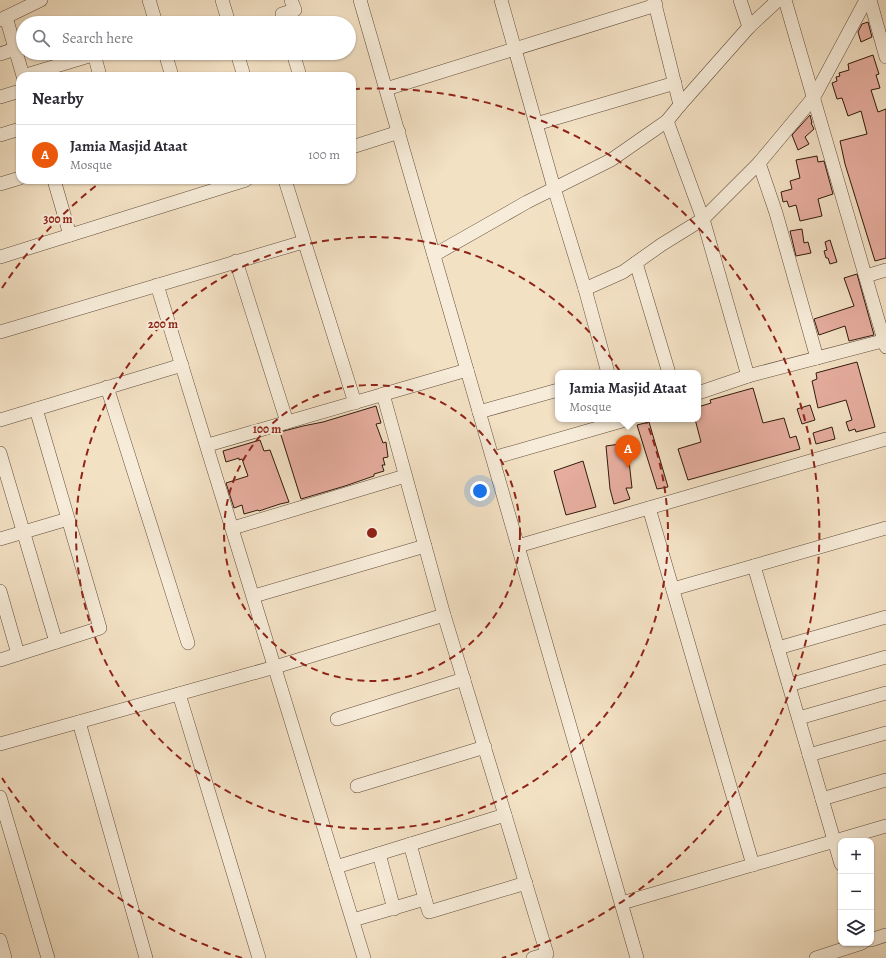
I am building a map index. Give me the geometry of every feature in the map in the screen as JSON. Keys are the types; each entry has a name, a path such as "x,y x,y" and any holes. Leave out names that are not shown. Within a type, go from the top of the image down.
{"street":[{"path":"16,53 3,19 41,0"},
{"path":"149,0 154,16"},
{"path":"222,0 227,16"},
{"path":"282,16 282,14 295,10 291,0"},
{"path":"360,0 637,958"},
{"path":"501,0 607,370"},
{"path":"740,0 749,27"},
{"path":"434,255 554,188 611,160 667,122 680,105 749,27 778,0"},
{"path":"701,392 748,376 817,358 885,343 785,0"},
{"path":"585,289 623,272 661,245 703,219 759,163 814,97 866,0"},
{"path":"870,0 886,57"},
{"path":"386,88 515,49 655,3 680,105"},
{"path":"0,54 15,50"},
{"path":"18,60 22,72"},
{"path":"36,72 77,60"},
{"path":"98,60 99,72"},
{"path":"167,60 171,72"},
{"path":"240,60 243,72"},
{"path":"295,60 299,72"},
{"path":"536,124 675,84"},
{"path":"0,97 16,92"},
{"path":"667,122 703,219 748,376"},
{"path":"0,135 16,130"},
{"path":"356,146 399,132"},
{"path":"759,163 776,213 817,358"},
{"path":"0,184 16,179"},
{"path":"55,184 70,235"},
{"path":"0,257 70,235 205,186 219,184"},
{"path":"286,184 303,242 355,403"},
{"path":"0,332 303,242"},
{"path":"236,261 287,422"},
{"path":"636,263 668,370"},
{"path":"866,276 886,270"},
{"path":"158,284 364,958"},
{"path":"0,420 182,365"},
{"path":"208,445 467,370"},
{"path":"107,387 188,643"},
{"path":"479,412 555,391"},
{"path":"383,394 444,615 547,954 533,958"},
{"path":"0,660 100,628 36,409"},
{"path":"493,458 616,422"},
{"path":"518,546 886,439"},
{"path":"0,453 56,642"},
{"path":"233,528 405,476"},
{"path":"649,508 753,865"},
{"path":"0,540 68,519"},
{"path":"673,589 886,528"},
{"path":"254,596 425,546"},
{"path":"754,566 838,854"},
{"path":"0,591 18,654"},
{"path":"0,744 275,667 444,615"},
{"path":"778,648 886,617"},
{"path":"789,685 886,657"},
{"path":"337,719 464,679"},
{"path":"799,718 886,693"},
{"path":"179,694 259,958"},
{"path":"79,722 146,958"},
{"path":"809,755 886,733"},
{"path":"357,786 485,747"},
{"path":"822,799 886,780"},
{"path":"0,797 6,841 46,958"},
{"path":"336,867 505,815"},
{"path":"622,903 886,826"},
{"path":"410,844 429,912 526,883"},
{"path":"379,854 394,909"},
{"path":"353,920 425,899"},
{"path":"874,939 886,935"},
{"path":"0,940 6,958"},
{"path":"816,958 853,946"}],"building":[{"path":"868,22 872,37 861,42 858,32 862,24"},
{"path":"873,55 879,74 876,75 880,88 871,90 878,112 886,109 886,258 875,261 845,164 840,141 867,134 861,111 848,116 842,98 837,99 832,83 837,81 836,77 840,76 839,73 849,70 848,64"},
{"path":"810,115 811,123 814,129 805,137 809,144 798,150 792,135"},
{"path":"817,156 818,162 824,161 833,194 818,199 822,216 800,221 796,205 789,207 787,201 783,202 781,192 792,189 790,181 800,178 796,160"},
{"path":"802,229 804,243 808,242 811,253 796,256 790,231"},
{"path":"830,240 837,262 830,264 824,251 827,250 825,242"},
{"path":"857,274 874,335 849,341 845,326 819,335 814,319 854,306 844,278"},
{"path":"857,362 875,427 856,432 855,429 849,431 846,422 852,420 846,400 818,408 812,381 817,379 816,373"},
{"path":"753,388 763,423 784,418 790,438 796,436 800,449 688,480 678,449 701,442 696,422 701,422 701,406 711,403 710,400"},
{"path":"810,405 815,420 802,424 797,409"},
{"path":"376,406 381,423 376,424 383,443 386,442 388,457 383,458 385,465 382,465 384,471 345,486 301,499 280,432 323,422"},
{"path":"649,422 668,487 657,489 637,425"},
{"path":"832,427 835,439 816,444 813,433"},
{"path":"260,440 264,451 270,450 289,502 244,514 242,505 234,508 226,483 248,476 242,459 239,460 239,458 226,462 223,451"},
{"path":"627,443 632,488 626,488 630,499 614,504 610,489 606,446"},
{"path":"583,461 596,507 566,515 554,471"}],"place":[{"name":"Jamia Masjid Ataat","path":"628,468"}]}
